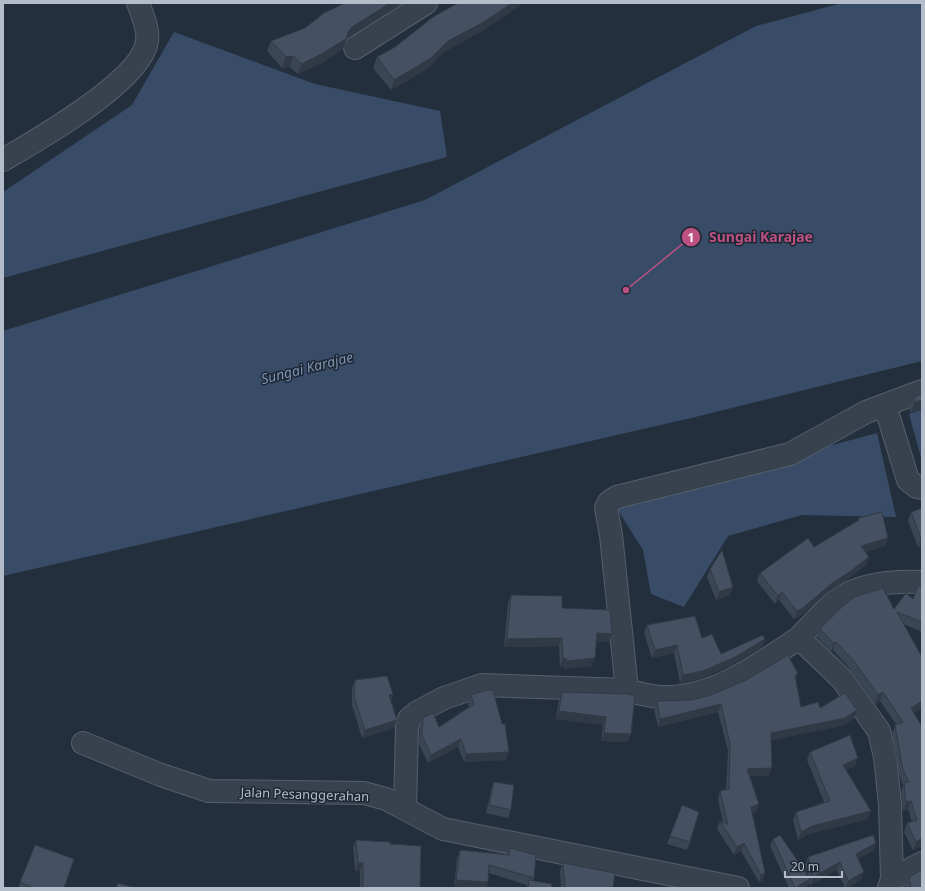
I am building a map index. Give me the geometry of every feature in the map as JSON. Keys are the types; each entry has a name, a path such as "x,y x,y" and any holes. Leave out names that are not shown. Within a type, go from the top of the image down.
{"street":[{"path":"3,160 55,129 96,100 126,75 140,58 147,41 144,18 138,3"},
{"path":"355,48 426,3"},
{"path":"627,690 611,535 606,515 606,508 609,502 617,497 790,454 866,412 922,391"},
{"path":"885,405 908,480 917,487 922,488"},
{"path":"405,808 407,727 409,719 416,713 434,703 464,690 482,685 627,690 668,697 705,692 737,676 799,638 838,600 855,590 904,582 922,582"},
{"path":"799,638 842,679 879,731 885,757 890,804 891,884"},
{"name":"Jalan Pesanggerahan","path":"83,743 161,775 209,791 364,793 386,798 443,829 738,888"},
{"path":"891,884 922,863"}],"water":[{"path":"842,3 922,3 922,361 691,418 3,576 3,331 425,200 756,26"},
{"path":"174,32 315,84 440,111 447,157 3,278 3,192 132,105"},
{"path":"922,410 922,461 909,414"},
{"path":"877,433 896,517 802,515 728,536 684,607 651,594 643,550 614,504"}],"building":[{"path":"345,3 390,3 352,27 348,32 346,39 302,64 293,56 286,57 271,41 305,28 324,13"},
{"path":"458,3 512,3 484,22 448,41 431,58 394,80 377,57 395,47 433,17"},
{"path":"922,394 922,400 915,402 914,397"},
{"path":"922,508 922,538 921,538 911,512"},
{"path":"882,512 888,538 861,546 869,557 831,584 803,608 797,611 782,592 778,596 760,573 808,538 814,547 859,520 858,518"},
{"path":"722,550 733,587 719,592 710,569"},
{"path":"918,586 922,586 922,622 897,612 922,657 922,701 911,708 922,727 922,838 916,842 907,823 917,820 911,801 906,802 904,783 909,782 903,770 895,725 903,722 883,692 878,695 854,661 836,642 834,643 820,629 854,597 883,588 894,609 906,593 913,599"},
{"path":"511,595 562,596 562,608 610,610 612,634 597,633 595,658 567,661 567,659 563,658 562,638 507,639"},
{"path":"695,616 702,638 712,634 721,654 763,635 765,639 735,657 703,671 683,675 677,645 655,650 647,625"},
{"path":"788,655 798,674 795,675 801,707 818,702 820,708 845,693 857,710 845,718 771,733 772,768 747,769 759,804 751,807 765,873 761,875 744,843 737,847 720,821 728,825 720,791 729,789 730,744 721,704 660,719 657,701 691,700 711,695 746,680"},
{"path":"387,676 393,694 389,695 397,720 365,730 354,697 355,680"},
{"path":"487,690 493,690 502,724 505,724 509,752 466,754 461,739 431,755 422,736 423,718 433,713 439,727 474,704 471,695"},
{"path":"562,692 628,694 635,696 631,734 604,733 606,717 559,711"},
{"path":"850,735 858,758 843,765 871,811 812,826 801,832 796,812 830,801 810,752"},
{"path":"494,782 514,785 511,810 489,805"},
{"path":"682,805 699,812 690,842 670,836"},
{"path":"780,835 810,879 795,888 773,839"},
{"path":"873,835 876,843 856,854 864,872 848,881 840,862 813,877 808,857"},
{"path":"356,840 421,846 420,888 363,888 363,863 358,863"},
{"path":"35,845 74,859 64,888 33,888 20,882"},
{"path":"510,848 536,855 534,878 489,865 488,882 456,880 460,850 509,855"},
{"path":"563,863 615,873 613,888 565,888"},
{"path":"922,870 922,888 911,888 909,877"},
{"path":"529,880 552,884 551,888 528,888"},
{"path":"118,883 135,888 116,888"}],"place":[{"name":"Sungai Karajae","path":"626,290"}]}
